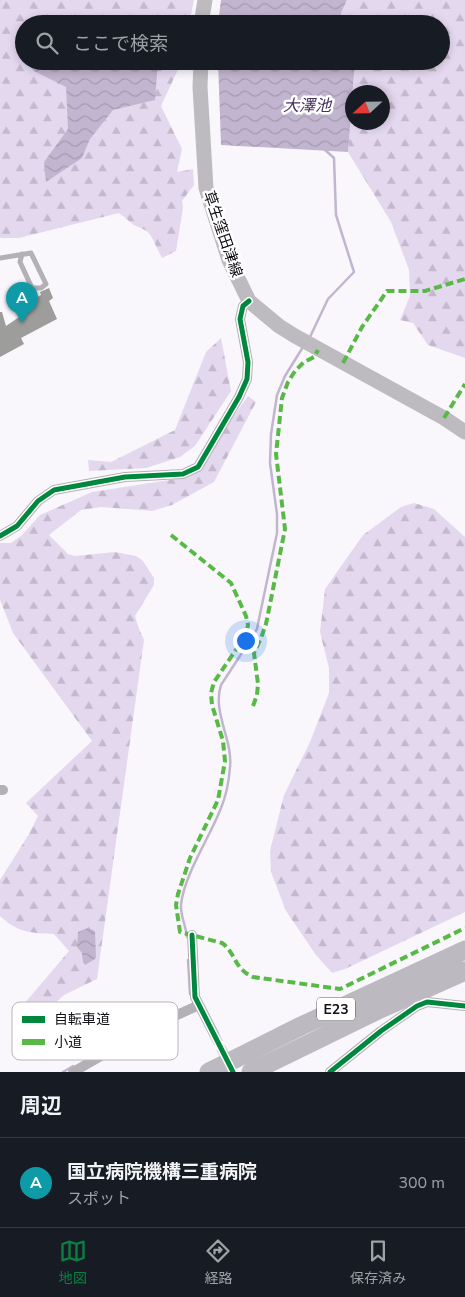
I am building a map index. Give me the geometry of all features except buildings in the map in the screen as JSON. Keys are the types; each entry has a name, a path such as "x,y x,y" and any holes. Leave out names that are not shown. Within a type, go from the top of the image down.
{"highway":[{"name":"E23","path":"209,1072 310,1022 465,950"},
{"name":"E23","path":"251,1072 380,1009 465,972"}],"main road":[{"path":"202,15 205,0"},
{"name":"草生窪田津線","path":"201,70 206,188 229,260 249,302 306,343 444,418 465,432"}],"street":[{"path":"0,536 17,526 38,501 54,490 125,477 183,474 198,467 239,397 247,379 248,362 241,331 240,313 243,306 249,302"},
{"path":"192,935 194,990 199,1005 214,1034"},
{"path":"330,1072 381,1031 417,1006 426,1002 465,1006"},
{"path":"178,1015 199,1005"},
{"path":"73,1072 94,1060"}],"lane":[{"path":"0,258 22,254 32,253 46,284 41,288 32,288 20,262 22,254"}],"green space":[{"path":"0,0 194,0 191,15 15,15 15,70 178,70 161,106 182,149 177,172 193,169 194,185 182,201 183,208 176,251 162,258 147,231 134,225 119,213 19,238 0,238"},
{"path":"347,0 465,0 465,358 428,345 413,323 400,320 410,296 409,270 391,222 348,152 350,130 390,130 390,85 353,85 354,70 450,70 450,15 341,15"},
{"path":"221,338 231,391 195,446 180,457 146,468 89,471 88,460 111,462 175,430 206,352"},
{"path":"248,396 256,402 214,482 172,505 152,511 101,507 81,510 49,535 68,554 75,556 115,552 136,556 143,561 154,578 154,585 135,616 144,640 97,979 64,995 56,1002 26,1002 69,951 54,934 19,929 0,916 0,880 38,816 26,803 92,741 13,633 0,600 0,543 11,543 22,535 40,515 92,492 189,477"},
{"path":"414,503 434,509 465,537 465,912 345,969 332,973 316,955 286,911 271,872 270,851 284,795 310,742 329,693 329,668 320,632 325,589 363,535 401,507"}],"water":[{"path":"221,0 347,0 341,15 219,15"},
{"path":"157,70 155,100 113,110 90,139 82,158 46,182 44,162 68,129 66,87 34,71"},
{"name":"大澤池","path":"218,70 354,70 353,85 345,85 345,130 350,130 348,152 221,145"},
{"path":"88,928 95,931 96,957 85,965 82,953 77,947 78,932"}],"waterway":[{"path":"309,339 328,299 354,272 336,215 334,158 324,149"},
{"path":"187,937 181,908 183,892 221,808 229,778 229,747 219,705 221,685 257,629 277,533 277,514 270,463 271,434 277,395 285,376 303,347"},
{"path":"188,960 190,994"},
{"path":"63,1072 73,1066"}],"tunnel":[{"path":"214,1034 233,1072"}],"marked path":[{"path":"343,363 362,327 387,291 425,291 465,279"},
{"path":"253,706 258,684 254,653 266,624 285,529 276,454 282,398 288,382 295,371 304,362 314,357 318,350"},
{"path":"444,418 465,384"},
{"path":"171,535 231,583 246,616 248,625 246,635 214,682 211,693 212,705 223,741 225,761 218,800 190,858 178,894 176,905 180,932 222,943 230,951 242,970 253,977 340,989 465,928"}],"cycle path":[{"path":"0,536 17,526 38,501 54,490 125,477 183,474 198,467 239,397 247,379 248,362 240,319 243,306 249,301"},
{"path":"192,935 195,997 233,1072"},
{"path":"330,1072 381,1031 417,1006 427,1002 465,1006"}],"place":[{"name":"国立病院機構三重病院","path":"22,323"}]}
